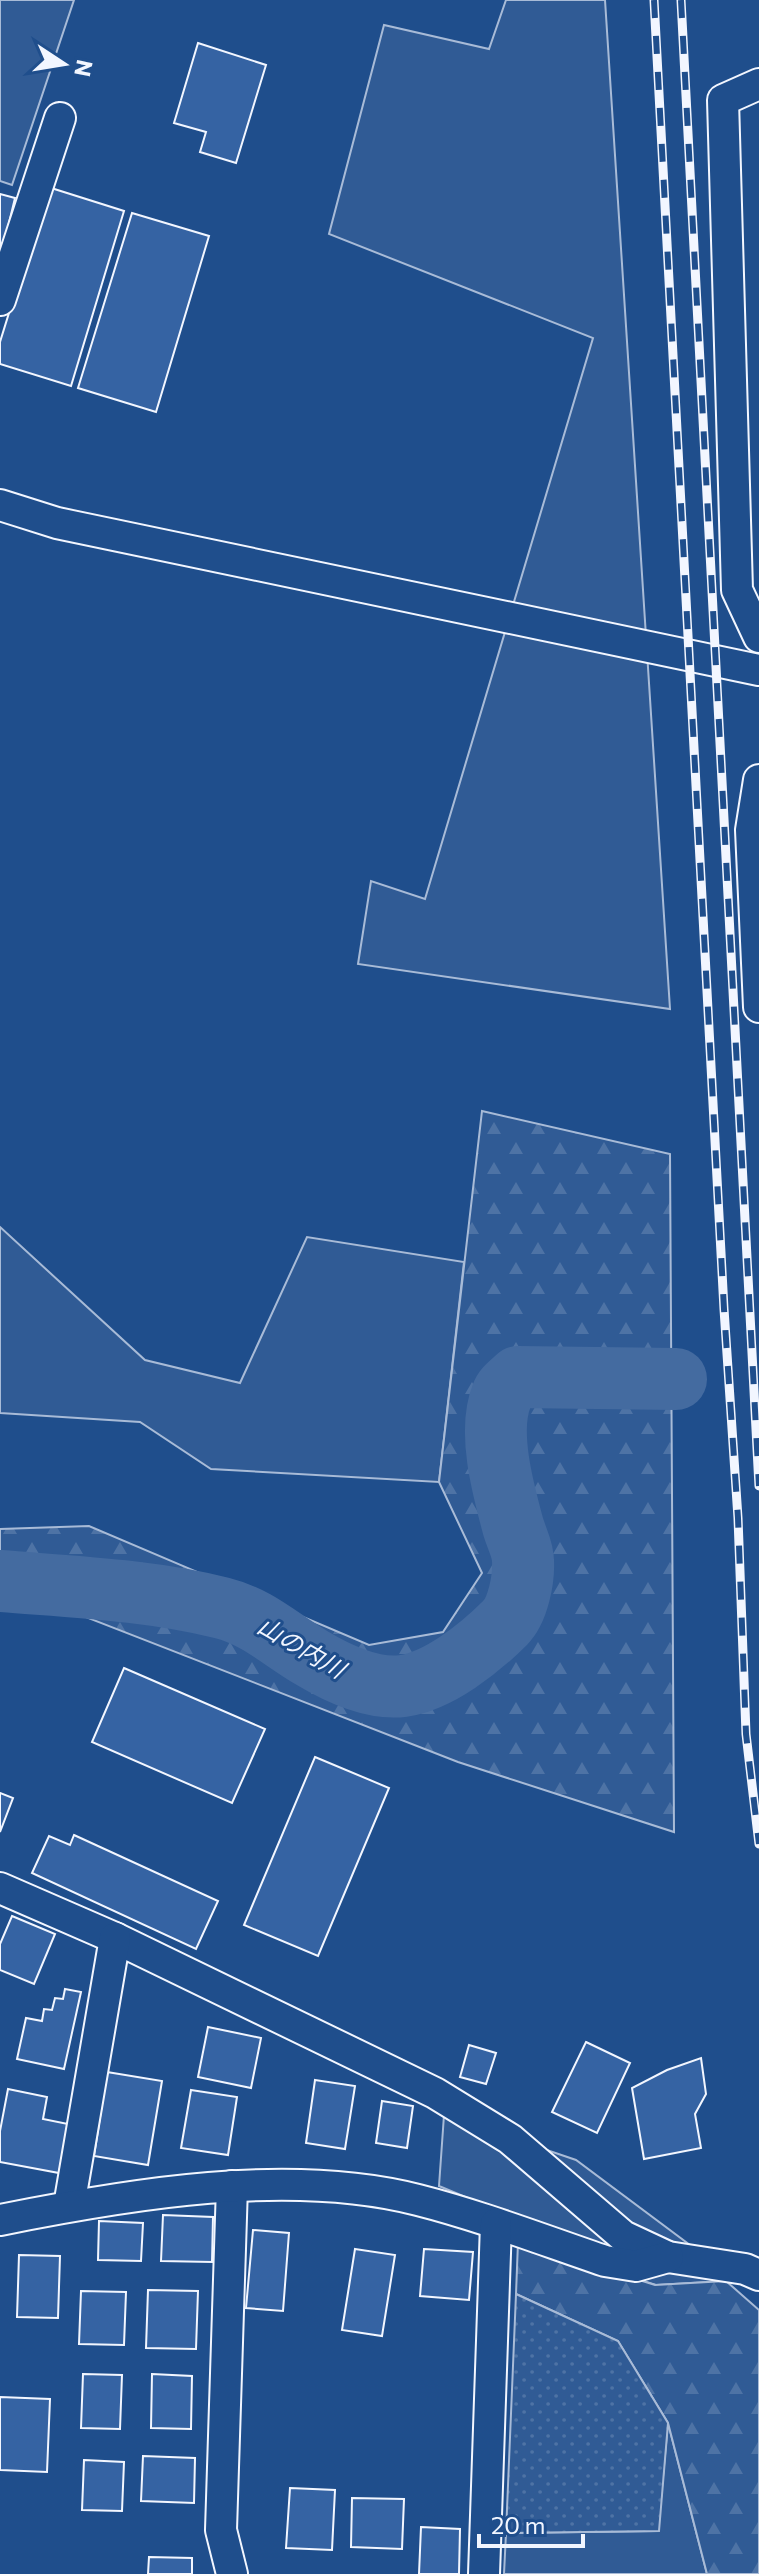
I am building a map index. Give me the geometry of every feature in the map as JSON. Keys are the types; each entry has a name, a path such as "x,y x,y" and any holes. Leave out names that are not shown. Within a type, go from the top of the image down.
{"street":[{"path":"759,84 723,100 737,590 759,637"},
{"path":"1,295 60,118"},
{"path":"0,505 57,523 759,670"},
{"path":"759,780 751,830 759,1007"},
{"path":"0,1888 115,1938 435,2093 510,2139 623,2236 668,2257 745,2269 759,2275"},
{"path":"69,2206 115,1938"},
{"path":"0,2220 69,2206 232,2186 334,2186 416,2200 605,2261 636,2266 668,2257"},
{"path":"232,2186 221,2530 232,2574"},
{"path":"484,2574 496,2224"}],"shaded area":[{"path":"0,0 74,0 12,185 0,181"},
{"path":"506,0 605,0 670,1009 358,964 371,881 425,899 593,338 329,234 384,25 489,49"},
{"path":"0,1227 145,1360 240,1383 307,1237 464,1262 439,1482 211,1469 140,1422 0,1413"},
{"path":"444,2115 576,2160 702,2254 726,2281 656,2285 518,2242 516,2218 439,2186"},
{"path":"668,2423 707,2574 504,2574 506,2533 658,2531"}],"green space":[{"path":"482,1111 670,1154 674,1832 458,1762 14,1589 0,1596 0,1529 89,1526 369,1645 443,1632 482,1573 439,1482"},
{"path":"518,2242 655,2285 726,2281 759,2310 759,2574 707,2574 668,2423 618,2341 516,2294"},
{"path":"516,2294 618,2341 668,2423 659,2531 506,2533"}],"building":[{"path":"198,43 266,65 236,163 200,152 206,132 174,123"},
{"path":"48,187 124,211 71,386 0,364 0,342"},
{"path":"0,194 15,198 3,248 0,247"},
{"path":"132,213 209,236 156,412 78,388"},
{"path":"124,1668 265,1729 232,1803 92,1742"},
{"path":"315,1757 389,1788 318,1956 244,1925"},
{"path":"0,1793 13,1798 0,1832"},
{"path":"74,1835 218,1901 196,1949 32,1873 49,1836 70,1845"},
{"path":"12,1916 55,1934 34,1984 0,1970 0,1944"},
{"path":"65,1989 81,1992 64,2069 17,2059 26,2018 42,2021 44,2009 52,2010 55,1998 63,1999"},
{"path":"208,2027 261,2038 251,2088 198,2077"},
{"path":"586,2042 630,2063 597,2133 552,2112"},
{"path":"469,2045 496,2053 486,2084 460,2077"},
{"path":"701,2058 706,2094 695,2114 701,2148 644,2159 632,2088 667,2070"},
{"path":"107,2072 162,2081 148,2165 94,2156"},
{"path":"315,2080 355,2086 345,2149 306,2143"},
{"path":"8,2089 47,2097 43,2119 68,2124 59,2173 0,2162 0,2131"},
{"path":"191,2090 237,2097 228,2155 181,2148"},
{"path":"382,2101 413,2106 407,2148 376,2143"},
{"path":"163,2215 213,2217 212,2262 161,2261"},
{"path":"99,2221 143,2223 141,2261 98,2260"},
{"path":"253,2230 289,2233 283,2311 246,2308"},
{"path":"355,2249 395,2255 382,2336 342,2330"},
{"path":"424,2249 473,2252 469,2300 420,2296"},
{"path":"19,2255 60,2256 58,2318 17,2317"},
{"path":"148,2290 198,2291 196,2349 146,2348"},
{"path":"81,2291 126,2292 124,2345 79,2344"},
{"path":"83,2374 122,2375 120,2429 81,2428"},
{"path":"152,2374 192,2376 191,2429 151,2428"},
{"path":"0,2397 50,2399 47,2472 0,2470"},
{"path":"143,2456 195,2458 194,2503 141,2501"},
{"path":"84,2460 124,2462 122,2511 82,2510"},
{"path":"290,2488 335,2490 332,2550 286,2548"},
{"path":"352,2498 404,2499 402,2549 351,2547"},
{"path":"421,2527 460,2529 459,2574 419,2574"},
{"path":"149,2557 192,2558 192,2574 148,2574"}],"waterway":[{"name":"山の内川","path":"0,1581 140,1593 222,1608 258,1623 344,1675 392,1687 417,1683 445,1670 484,1643 510,1617 517,1602 523,1557 505,1495 496,1443 498,1409 507,1388 518,1377 676,1379"}],"railway":[{"path":"654,0 724,1309 738,1518 746,1734 759,1844"},
{"path":"681,0 759,1486"}]}
